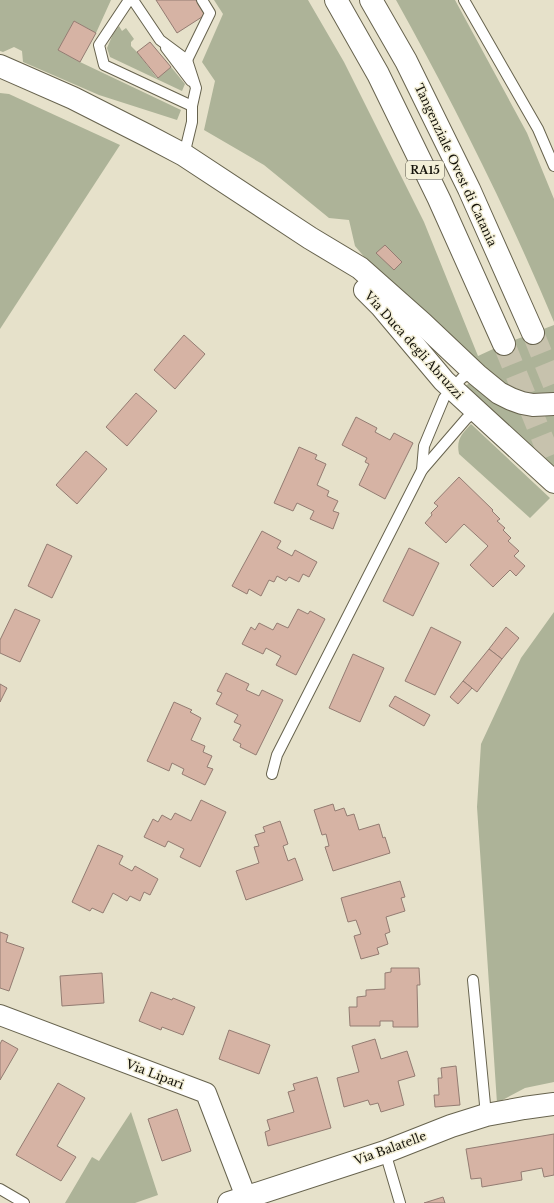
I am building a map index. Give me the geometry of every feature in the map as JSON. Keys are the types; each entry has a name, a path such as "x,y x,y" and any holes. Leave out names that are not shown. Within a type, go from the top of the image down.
{"main road":[{"name":"RA15","path":"336,0 378,74 436,192 504,344"},
{"name":"Tangenziale Ovest di Catania","path":"371,0 406,61 469,189 533,333"},
{"path":"0,66 73,98 184,155 310,238 360,268 422,323 477,375 499,393 522,403 533,405 554,404"},
{"name":"Via Duca degli Abruzzi","path":"310,238 381,306 452,389 554,482"},
{"name":"Via Balatelle","path":"238,1200 385,1152 451,1126 486,1115 554,1104"}],"street":[{"name":"Via Lipari","path":"0,1015 206,1093 238,1200"}],"lane":[{"path":"129,0 99,45 104,64 192,106"},
{"path":"134,0 160,40 196,88"},
{"path":"187,60 210,13 202,0"},
{"path":"464,0 538,129 554,166"},
{"path":"160,40 187,60 196,88 192,106 192,122 184,155"},
{"path":"538,129 554,150"},
{"path":"422,470 424,446 444,398 462,378 467,375 477,375"},
{"path":"272,774 278,755 422,470 466,419 476,410"},
{"path":"473,980 486,1115"},
{"path":"385,1152 400,1203"},
{"path":"0,1189 24,1203"}],"green space":[{"path":"0,0 111,0 96,33 74,21 58,50 181,110 177,120 99,95 23,62 22,51 14,47 3,52 0,51"},
{"path":"214,0 308,0 344,62 424,222 478,356 504,344 554,325 554,395 541,396 507,389 366,259 355,246 349,220 329,218 264,165 204,130 215,81 202,62 223,14"},
{"path":"396,0 455,0 527,133 554,199 554,322 480,159"},
{"path":"119,26 122,31 126,28 134,39 131,42 131,46 157,78 171,67 185,84 182,91 110,57 107,48 113,34"},
{"path":"0,93 9,94 120,145 0,329"},
{"path":"470,383 554,410 554,469 465,386"},
{"path":"471,424 550,498 530,518 459,454 458,444 460,437"},
{"path":"554,612 554,1082 525,1088 497,1103 477,807 481,744 521,658"},
{"path":"131,1112 158,1195 135,1203 65,1203 92,1157 99,1161"}],"building":[{"path":"156,0 196,0 205,15 177,33"},
{"path":"74,21 96,33 80,62 58,50"},
{"path":"150,42 171,67 158,78 137,52"},
{"path":"385,245 402,262 394,270 376,253"},
{"path":"184,335 205,354 175,389 154,370"},
{"path":"136,393 157,411 127,446 106,427"},
{"path":"356,417 377,428 375,432 390,440 394,433 413,443 385,499 359,485 369,464 365,462 367,458 342,445"},
{"path":"299,447 317,455 315,459 326,464 317,485 329,491 327,496 338,501 333,511 339,513 333,529 310,519 314,511 297,503 293,511 274,503"},
{"path":"86,451 107,469 77,504 56,485"},
{"path":"459,477 493,510 492,511 500,519 497,521 505,528 503,530 511,538 508,541 519,551 514,556 525,566 516,576 510,570 493,587 470,565 488,546 464,524 446,543 425,523 432,515 431,513 438,506 434,503"},
{"path":"262,531 281,541 277,548 292,556 295,550 317,562 309,577 303,574 299,582 289,577 286,581 277,576 274,582 269,580 261,596 249,589 247,594 232,586"},
{"path":"47,544 72,556 52,598 28,586"},
{"path":"409,548 439,563 413,616 383,601"},
{"path":"15,609 40,620 20,662 0,653 0,640"},
{"path":"298,609 308,614 310,611 325,619 296,675 276,665 281,656 266,648 263,654 242,644 251,627 255,630 259,623 273,630 277,623 288,628"},
{"path":"431,627 461,642 435,695 405,681"},
{"path":"506,627 519,638 502,659 489,649"},
{"path":"489,649 502,659 477,692 463,681"},
{"path":"353,654 384,668 360,722 329,708"},
{"path":"226,673 249,684 246,690 259,696 262,690 283,700 256,755 240,747 241,744 233,740 241,725 234,722 238,715 216,704 222,693 217,691"},
{"path":"463,681 472,688 458,704 450,697"},
{"path":"0,684 7,688 0,702"},
{"path":"395,696 430,715 424,726 389,706"},
{"path":"174,702 192,710 190,712 201,718 191,740 205,746 203,752 212,756 207,767 213,769 205,785 182,774 184,769 172,763 169,771 147,761"},
{"path":"201,800 226,812 200,867 180,857 184,849 168,841 165,847 144,837 153,819 158,822 162,815 171,820 175,813 191,821"},
{"path":"333,804 335,811 344,808 347,816 354,814 359,830 379,824 383,838 385,837 390,853 333,871 325,847 329,846 326,834 322,835 314,810"},
{"path":"280,821 288,844 283,846 288,861 295,858 303,880 246,900 236,871 259,863 254,847 259,846 255,835 265,832 263,827"},
{"path":"98,845 123,856 119,864 132,871 135,866 158,879 150,895 144,892 140,901 130,896 127,901 113,893 103,913 92,908 90,911 72,902"},
{"path":"400,881 405,897 401,898 405,911 386,917 390,932 385,934 388,944 377,948 379,954 361,959 354,936 361,934 356,920 348,922 341,898"},
{"path":"0,932 8,935 6,942 24,948 9,991 0,988"},
{"path":"391,968 419,968 420,985 417,985 418,1027 393,1027 393,1021 380,1021 380,1026 350,1026 349,1007 357,1007 357,997 366,996 366,990 385,989 385,973 391,972"},
{"path":"102,973 104,1003 62,1006 60,976"},
{"path":"151,992 172,1000 173,998 195,1007 183,1035 162,1027 161,1030 139,1021"},
{"path":"229,1030 270,1045 259,1074 219,1059"},
{"path":"375,1039 381,1059 407,1051 415,1076 398,1081 404,1105 381,1112 378,1103 370,1105 368,1100 344,1107 337,1078 359,1072 352,1046"},
{"path":"2,1040 18,1049 0,1080 0,1044"},
{"path":"456,1066 460,1105 435,1107 434,1095 439,1095 438,1078 442,1078 441,1068"},
{"path":"317,1077 331,1128 268,1146 265,1132 270,1130 267,1120 294,1112 288,1092 295,1090 293,1084"},
{"path":"58,1083 85,1098 57,1146 76,1157 61,1181 16,1155"},
{"path":"177,1109 191,1151 162,1161 148,1119"},
{"path":"554,1134 554,1175 544,1177 542,1168 521,1172 522,1180 482,1187 481,1178 471,1179 466,1149"},
{"path":"443,1197 445,1203 424,1203"}],"tunnel":[{"path":"533,333 554,385"},
{"path":"504,344 554,467"}]}
